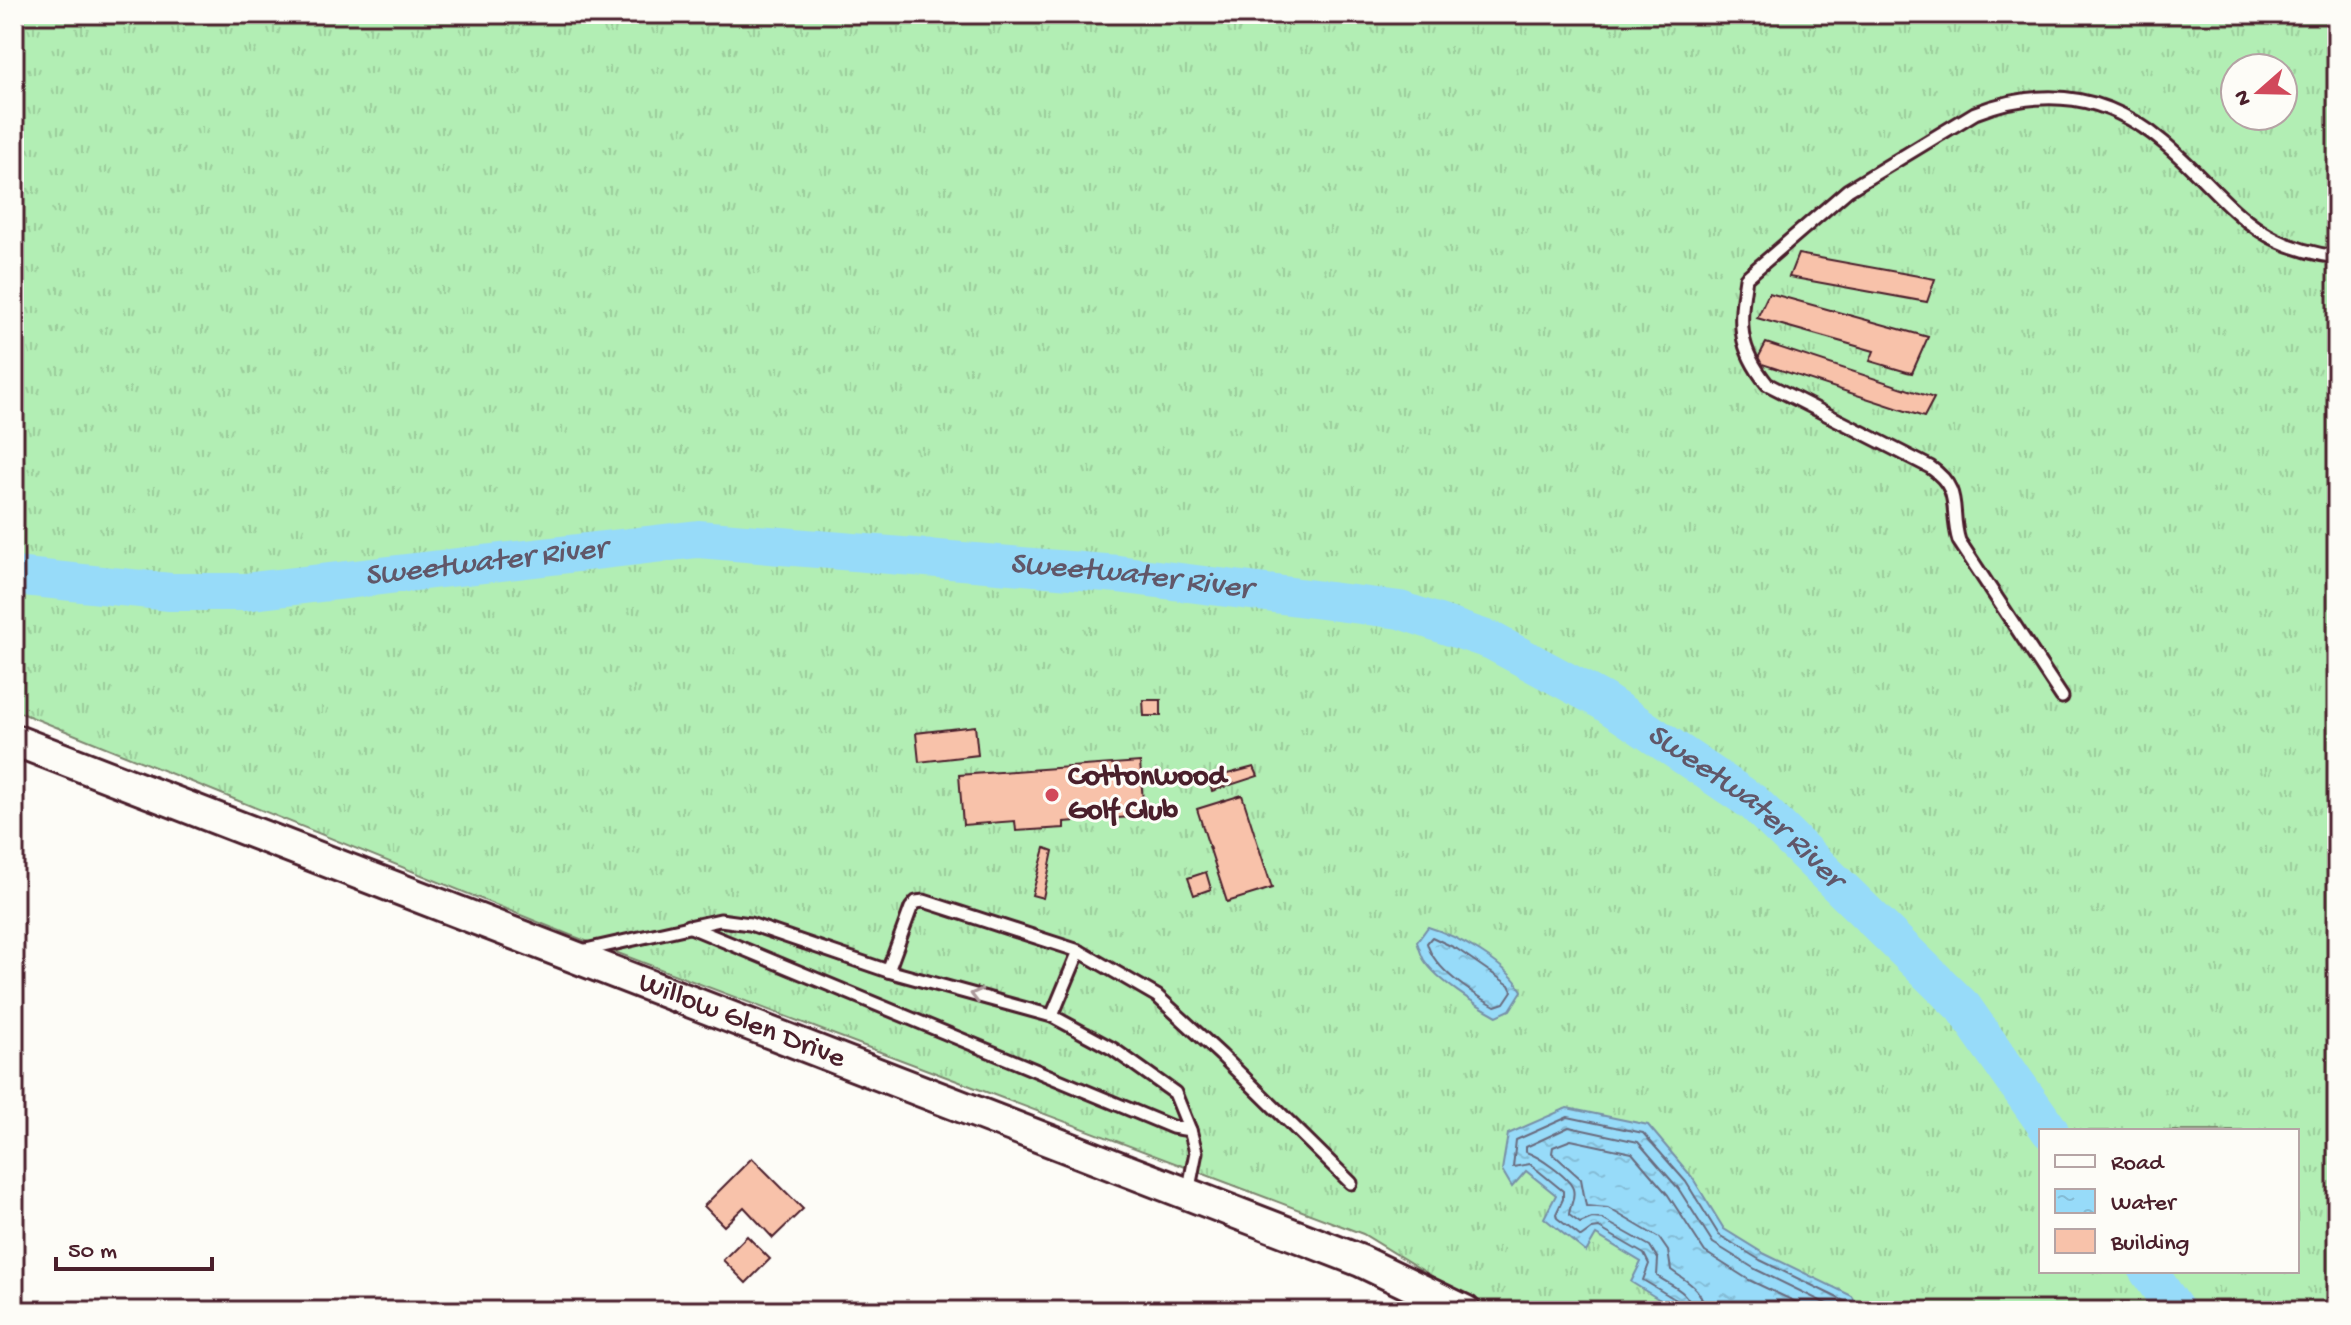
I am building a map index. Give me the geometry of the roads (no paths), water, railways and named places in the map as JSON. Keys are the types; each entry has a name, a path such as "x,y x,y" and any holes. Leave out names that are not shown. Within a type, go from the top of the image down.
{"main road":[{"name":"Willow Glen Drive","path":"14,740 1361,1261 1465,1311"}],"lane":[{"path":"2062,697 1959,541 1955,498 1945,479 1930,467 1767,384 1757,371 1748,357 1741,331 1746,278 1848,190 1975,113 2032,96 2087,100 2124,115 2165,143 2221,200 2251,225 2285,244 2337,257"},
{"path":"888,971 916,902 939,906 1079,951 1157,996 1351,1183"},
{"path":"569,953 720,920 750,924 888,971 1052,1016 1113,1049 1175,1093 1196,1152 1187,1194"},
{"path":"688,926 1172,1127 1190,1130"},
{"path":"1052,1016 1079,951"}],"water":[{"path":"1428,927 1467,944 1506,971 1522,991 1510,1010 1497,1016 1430,968 1417,942"},
{"path":"1567,1108 1648,1125 1692,1177 1724,1229 1763,1253 1852,1296 1862,1311 1678,1311 1631,1282 1641,1262 1596,1235 1586,1252 1544,1218 1556,1195 1526,1171 1512,1187 1502,1170 1508,1134"}],"waterway":[{"name":"Sweetwater River","path":"14,576 170,592 244,592 698,539 1118,574 1400,610 1492,641 1603,701 1754,803 1963,1007 2049,1129"},
{"name":"Sweetwater River","path":"2149,1273 2176,1311"}],"place":[{"name":"Cottonwood Golf Club","path":"1052,795"}]}
